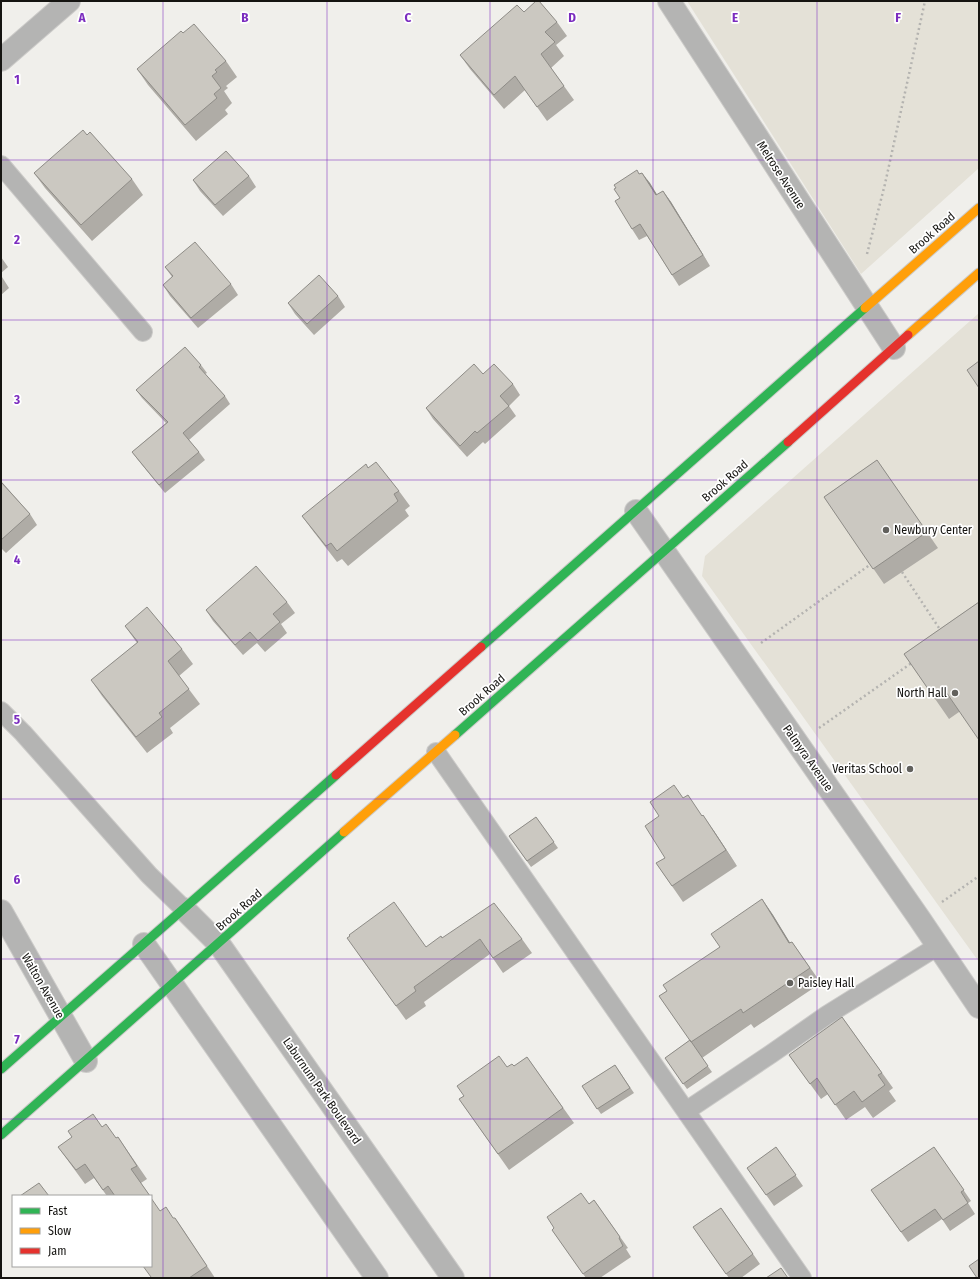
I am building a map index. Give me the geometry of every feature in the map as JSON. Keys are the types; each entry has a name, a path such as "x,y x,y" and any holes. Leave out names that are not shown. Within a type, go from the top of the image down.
{"main road":[{"name":"Brook Road","path":"1,1069 979,208"},
{"name":"Brook Road","path":"1,1135 979,273"}],"street":[{"path":"1,60 69,1"},
{"name":"Melrose Avenue","path":"669,1 894,348"},
{"name":"Palmyra Avenue","path":"636,510 979,1007"},
{"name":"Laburnum Park Boulevard","path":"184,909 219,944 453,1278"},
{"name":"Walton Avenue","path":"1,911 86,1061"},
{"path":"144,944 377,1278"}],"lane":[{"path":"1,166 143,332"},
{"path":"1,711 23,733 149,875 184,909"},
{"path":"436,752 802,1278"},
{"path":"686,1111 826,1015 938,946"}],"path":[{"path":"866,256 885,184 925,1"},
{"path":"739,659 871,564"},
{"path":"902,572 942,632"},
{"path":"797,743 914,661"},
{"path":"919,918 979,876"}],"shaded area":[{"path":"687,1 979,1 979,168 861,274"},
{"name":"Veritas School","path":"979,313 979,962 702,576 705,556"}],"building":[{"path":"536,1 539,1 557,22 545,32 555,42 541,54 564,86 537,107 515,76 494,95 460,55 517,5 524,12"},
{"path":"194,24 226,61 215,70 217,72 212,76 221,88 214,94 217,98 185,125 137,69 181,31 183,33"},
{"path":"83,130 87,135 90,132 132,179 81,225 34,173"},
{"path":"226,151 249,176 215,205 193,180"},
{"path":"637,170 639,174 642,173 656,195 663,191 703,255 672,275 640,224 632,229 615,201 620,198 614,189 616,188 614,185"},
{"path":"195,242 231,284 191,318 163,285 173,276 165,267"},
{"path":"319,275 338,296 307,324 288,303"},
{"path":"185,347 201,365 199,367 225,396 183,433 199,452 159,485 132,452 168,422 136,390"},
{"path":"979,361 979,388 967,370"},
{"path":"474,364 483,374 494,364 513,384 500,396 509,406 477,433 475,431 460,446 426,408"},
{"name":"Newbury Center","path":"877,460 927,532 873,569 824,497"},
{"path":"376,462 399,491 394,494 398,501 337,551 331,543 326,546 302,516 366,464 368,468"},
{"path":"1,482 30,514 1,540"},
{"path":"256,566 287,602 273,614 280,622 258,641 250,632 235,645 206,610"},
{"name":"North Hall","path":"979,602 979,740 946,692 935,699 904,654"},
{"path":"147,607 182,649 168,661 189,689 159,713 162,717 136,737 91,680 138,642 125,626"},
{"path":"674,785 683,798 688,795 726,850 672,886 656,863 665,858 645,826 659,816 650,802"},
{"path":"536,817 554,842 527,861 509,836"},
{"name":"Paisley Hall","path":"762,899 789,943 792,942 810,968 743,1013 741,1009 691,1042 659,996 667,991 663,985 720,947 711,934"},
{"path":"394,902 426,947 494,903 522,939 493,958 480,939 414,987 416,991 396,1006 347,938"},
{"path":"842,1017 882,1073 878,1075 885,1085 862,1102 854,1091 835,1105 817,1078 810,1084 789,1055"},
{"path":"690,1040 708,1066 683,1084 665,1058"},
{"path":"499,1056 507,1067 512,1064 514,1066 527,1057 563,1108 498,1154 459,1099 464,1096 457,1086"},
{"path":"615,1065 630,1088 597,1109 582,1086"},
{"path":"93,1114 102,1127 106,1124 116,1138 118,1137 137,1166 131,1169 149,1195 114,1195 108,1186 103,1190 85,1164 76,1170 58,1147 72,1137 68,1131"},
{"path":"776,1147 796,1175 766,1195 747,1168"},
{"path":"934,1147 964,1190 961,1192 968,1203 943,1220 935,1209 901,1232 871,1190"},
{"path":"39,1183 48,1195 21,1195"},
{"path":"581,1193 589,1204 594,1200 620,1237 619,1238 623,1246 583,1274 552,1230 554,1228 547,1217"},
{"path":"152,1199 160,1211 166,1207 207,1266 189,1278 150,1278 151,1277 144,1267 152,1267"},
{"path":"721,1208 753,1254 726,1274 693,1227"},
{"path":"979,1259 979,1278 977,1278 969,1266"},
{"path":"781,1268 788,1278 766,1278"}],"traffic: fast":[{"path":"481,647 865,308"},
{"path":"455,735 788,442"},
{"path":"1,1069 336,775"},
{"path":"1,1135 344,832"}],"traffic: slow":[{"path":"865,308 979,208"},
{"path":"908,335 979,273"},
{"path":"344,832 455,735"}],"traffic: jam":[{"path":"788,442 908,335"},
{"path":"336,775 481,647"}],"place":[{"name":"Newbury Center","path":"886,530"},
{"name":"North Hall","path":"955,693"},
{"name":"Veritas School","path":"910,769"},
{"name":"Paisley Hall","path":"790,983"}]}
